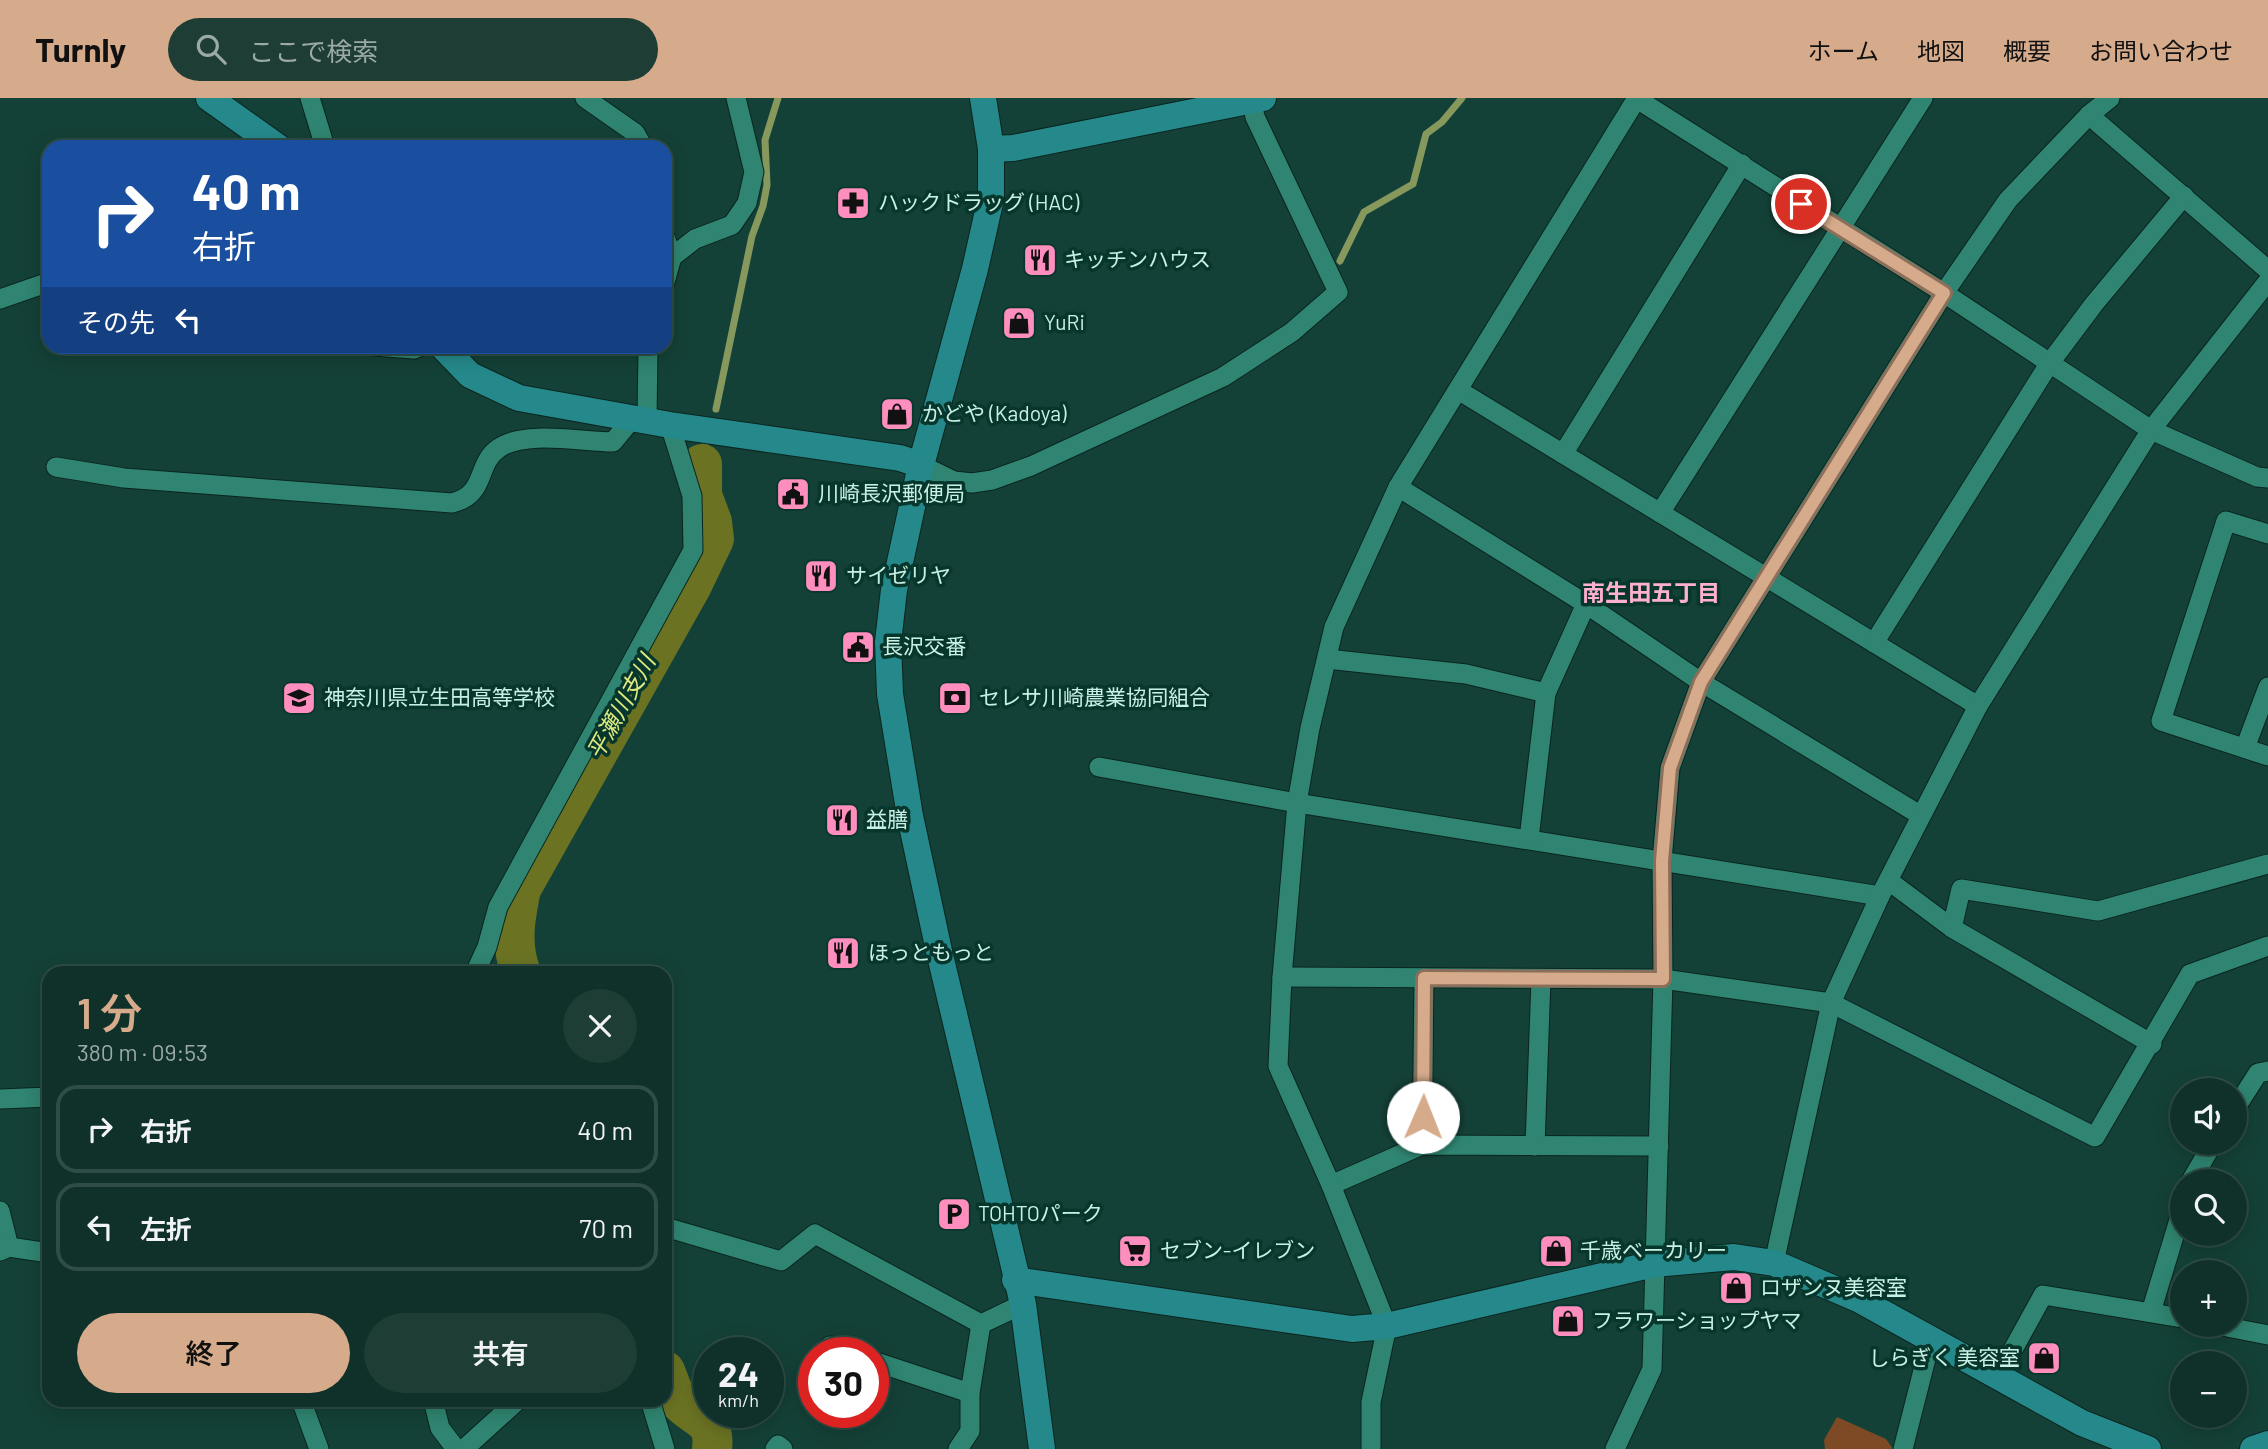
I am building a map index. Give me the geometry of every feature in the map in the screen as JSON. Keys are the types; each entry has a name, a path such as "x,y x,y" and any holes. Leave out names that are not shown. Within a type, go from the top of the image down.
{"street":[{"path":"209,98 268,140"},
{"path":"310,98 323,140"},
{"path":"585,98 635,133 639,140"},
{"path":"672,257 695,239 732,225 747,203 754,172 736,98"},
{"path":"983,98 991,149 991,198 978,257 921,465 894,590 888,642 890,694 910,816 939,951 1019,1292 1042,1449"},
{"path":"1371,1449 1371,1402 1387,1326 1331,1185 1279,1066 1282,977 1297,803 1334,627 1398,487 1637,98 1841,231 1944,293 2151,430 2190,450 2257,477 2268,478"},
{"path":"1660,513 1923,98"},
{"path":"1615,1449 1652,1369 1663,979 1662,861 1670,768 1701,682 1944,293 2008,200 2089,115 2110,98"},
{"path":"450,354 470,375 506,394 659,423 900,458 954,481 972,483 992,480 1031,466 1223,377 1292,332 1338,292 1255,117 1256,99 1013,148 991,149"},
{"path":"2089,115 2268,270"},
{"path":"1563,454 1742,164"},
{"path":"1874,643 2049,364 2094,304 2184,196"},
{"path":"1774,1263 1831,1003 1920,815 1978,706 2151,430 2268,281"},
{"path":"0,299 42,284"},
{"path":"478,966 487,947 498,907 693,551 692,496 659,423 649,354"},
{"path":"1458,390 1978,706"},
{"path":"57,467 124,478 452,503 465,500 477,488 485,467 497,449 511,442 538,438 613,442 659,423"},
{"path":"1398,487 1586,604 1701,682 1920,815"},
{"path":"2268,534 2226,521 2161,721 2268,756"},
{"path":"1529,839 1546,693 1586,604"},
{"path":"1327,659 1466,674 1546,693"},
{"path":"2245,748 2268,687"},
{"path":"1099,766 1297,803 1662,861 1884,888 2152,1044"},
{"path":"1952,928 1961,889 2098,911 2268,864"},
{"path":"1282,977 1663,979 1831,1003 2095,1137 2152,1044 2190,974 2268,946"},
{"path":"1422,1145 1424,978"},
{"path":"1535,1146 1541,979"},
{"path":"2247,1090 2258,1073 2268,1070"},
{"path":"0,1099 42,1097"},
{"path":"1331,1185 1422,1145 1659,1146"},
{"path":"0,1211 4,1249 42,1253"},
{"path":"672,1229 781,1261 815,1234 982,1324"},
{"path":"2151,1312 2171,1246"},
{"path":"958,1449 970,1430 970,1393 982,1324 1019,1292 1352,1329 1387,1326 1654,1264 1734,1257 1774,1263 1858,1299 2082,1423 2148,1449"},
{"path":"1999,1375 2043,1295 2170,1316"},
{"path":"2247,1331 2268,1335"},
{"path":"1903,1449 1931,1339"},
{"path":"889,1366 970,1393"},
{"path":"304,1407 319,1449"},
{"path":"435,1407 440,1428 456,1449"},
{"path":"464,1449 510,1407"},
{"path":"652,1407 665,1449"},
{"path":"2253,1449 2268,1444"},
{"path":"775,1449 778,1445 783,1449"}],"shaded area":[{"path":"1837,1417 1886,1439 1893,1449 1825,1449 1824,1440"}],"waterway":[{"name":"平瀬川支川","path":"716,409 752,236 763,206 767,185 765,140 778,98"},
{"path":"1340,261 1364,212 1413,184 1426,134 1442,122 1462,98"},
{"name":"平瀬川支川","path":"702,464 706,439"},
{"name":"平瀬川支川","path":"519,966 515,921 521,889 691,587 714,539 712,522 702,495 702,464"},
{"name":"平瀬川支川","path":"672,1388 686,1408 708,1425 712,1449"}],"place":[{"name":"ハックドラッグ (HAC)","path":"853,203"},
{"name":"キッチンハウス","path":"1040,260"},
{"name":"YuRi","path":"1019,323"},
{"name":"かどや (Kadoya)","path":"897,414"},
{"name":"川崎長沢郵便局","path":"793,494"},
{"name":"サイゼリヤ","path":"821,576"},
{"name":"長沢交番","path":"858,647"},
{"name":"神奈川県立生田高等学校","path":"299,698"},
{"name":"セレサ川崎農業協同組合","path":"955,698"},
{"name":"益膳","path":"842,820"},
{"name":"ほっともっと","path":"843,953"},
{"name":"TOHTOパーク","path":"954,1214"},
{"name":"セブン-イレブン","path":"1135,1251"},
{"name":"千歳ベーカリー","path":"1556,1251"},
{"name":"ロザンヌ美容室","path":"1736,1288"},
{"name":"フラワーショップヤマ","path":"1568,1321"},
{"name":"しらぎく 美容室","path":"2044,1358"}],"district":[{"name":"南生田五丁目","path":"1651,593"}],"route":[{"path":"1423,1117 1424,978 1663,979 1662,861 1670,768 1701,682 1944,293 1801,204"}]}
